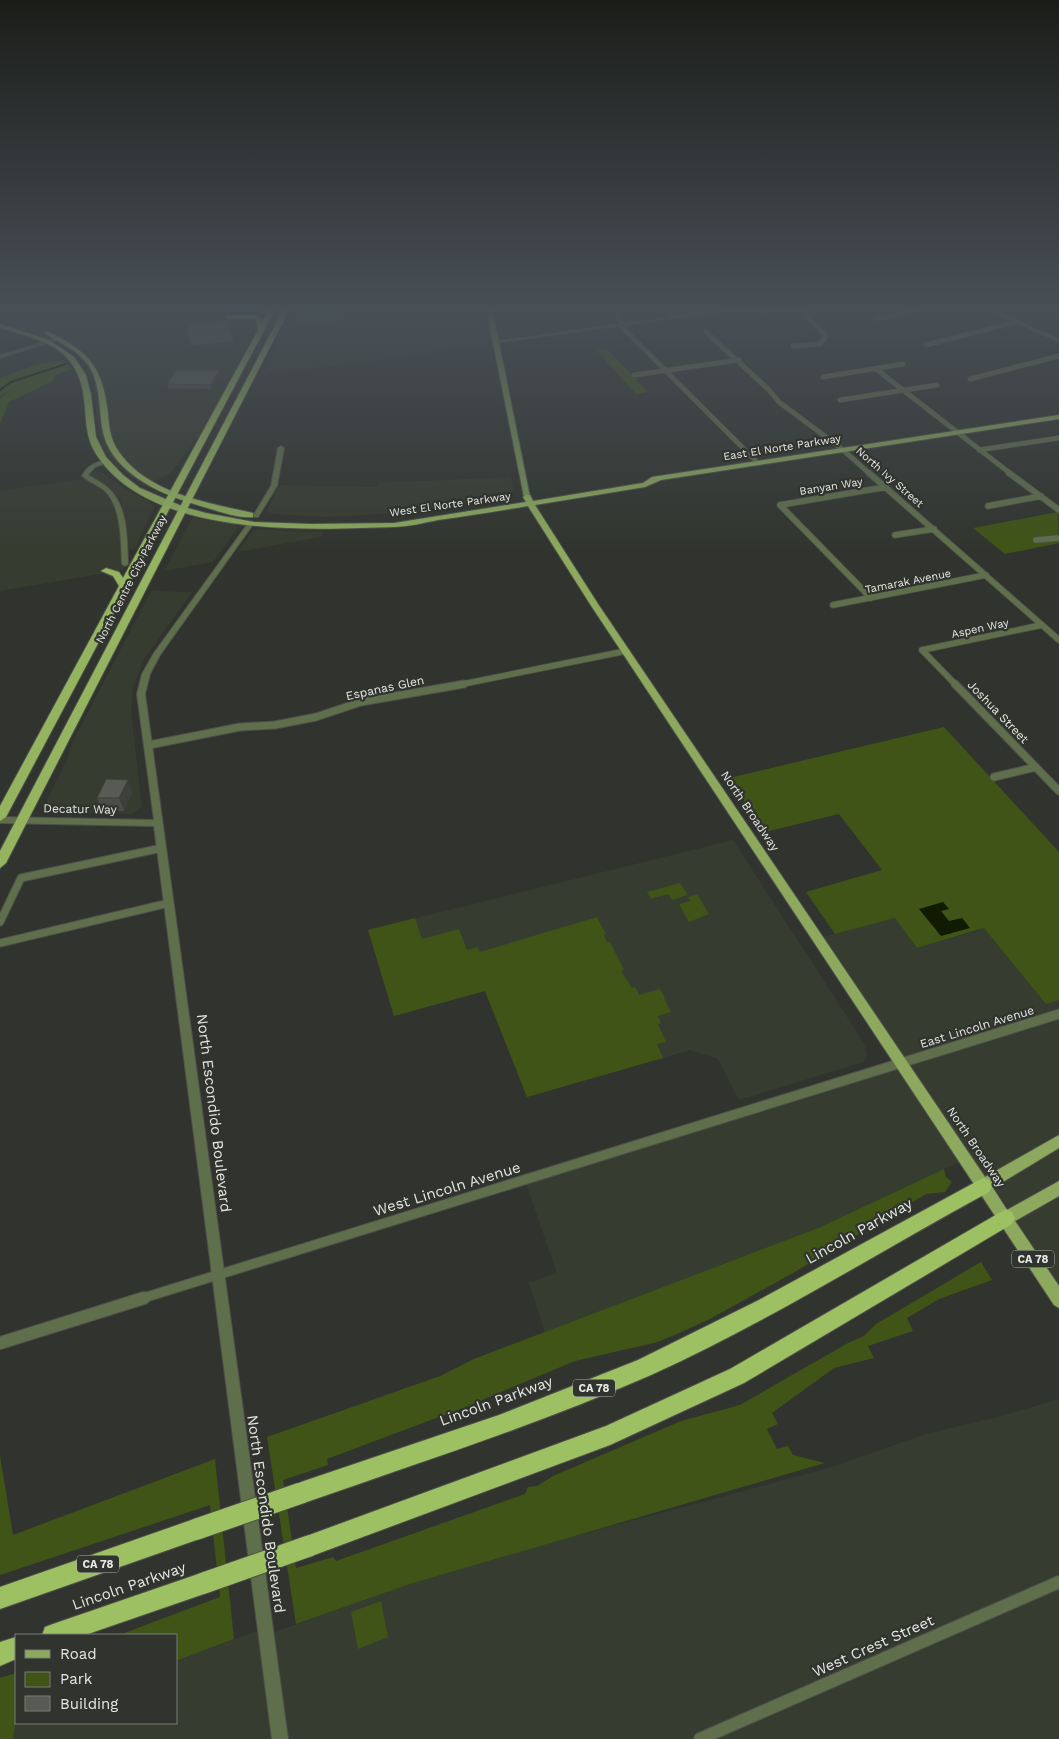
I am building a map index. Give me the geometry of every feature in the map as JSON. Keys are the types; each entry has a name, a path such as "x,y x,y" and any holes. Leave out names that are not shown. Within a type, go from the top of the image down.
{"highway":[{"name":"North Centre City Parkway","path":"0,818 95,641 122,582 174,493 230,389"},
{"name":"North Centre City Parkway","path":"0,863 245,389"},
{"path":"122,582 125,564"},
{"path":"106,572 116,574 122,582"},
{"name":"Lincoln Parkway","path":"0,1598 514,1418 644,1367 742,1319 984,1186"},
{"name":"Lincoln Parkway","path":"57,1634 308,1546 610,1435 737,1376 1006,1218"},
{"path":"0,1654 15,1648"}],"main road":[{"name":"West El Norte Parkway","path":"87,389 93,438 105,462 136,487 168,503 183,508 301,527 372,523 394,525 529,500"},
{"name":"West El Norte Parkway","path":"99,389 107,435 119,456 144,478 188,500 254,519"},
{"name":"North Broadway","path":"504,389 529,500 626,652 903,1063 1059,1300"},
{"name":"East El Norte Parkway","path":"529,500 645,485 658,479 842,449 1059,417"},
{"name":"Lincoln Parkway","path":"984,1186 1059,1141"},
{"name":"Lincoln Parkway","path":"1006,1218 1059,1188"}],"street":[{"path":"684,389 758,463"},
{"name":"North Ivy Street","path":"769,389 779,402 842,449 1059,640"},
{"path":"840,400 910,389"},
{"path":"904,390 956,433 1059,510"},
{"path":"979,450 1059,438"},
{"name":"North Escondido Boulevard","path":"280,1739 142,694 146,674 157,655 254,519 273,487 281,448"},
{"path":"105,462 87,469 85,476 110,492 117,502 124,543 125,564"},
{"name":"Banyan Way","path":"871,598 780,505 886,487"},
{"path":"988,506 1041,496"},
{"path":"895,535 934,529"},
{"path":"1036,540 1059,538"},
{"name":"Tamarak Avenue","path":"833,605 986,575"},
{"name":"Aspen Way","path":"922,650 1042,625"},
{"name":"Joshua Street","path":"922,650 1059,791"},
{"name":"Espanas Glen","path":"149,745 240,727 275,725 316,717 361,702 404,696 626,652"},
{"path":"994,777 1036,767"},
{"name":"Decatur Way","path":"0,818 159,823"},
{"path":"0,922 22,878 162,848"},
{"path":"0,942 170,903"},
{"name":"East Lincoln Avenue","path":"903,1063 1059,1014"},
{"name":"West Lincoln Avenue","path":"0,1343 903,1063"},
{"name":"West Crest Street","path":"700,1739 1059,1582"}],"shaded area":[{"path":"94,389 225,389 200,435 170,474 144,486 118,467 107,454 99,437"},
{"path":"95,471 102,472 154,507 135,549 129,550 121,501 110,488 91,477 90,474"},
{"path":"511,477 513,492 508,496 413,512 326,517 273,514 267,511 280,485 377,487 379,483"},
{"path":"89,478 100,485 117,501 125,564 123,570 0,591 0,491"},
{"path":"195,518 234,524 238,528 213,562 164,571 191,520"},
{"path":"258,529 323,532 321,537 238,552 253,531"},
{"path":"151,591 192,592 145,658 133,687 131,712 142,807 132,814 56,812 48,807 47,800 67,760 73,741"},
{"path":"733,840 864,1043 867,1054 863,1062 739,1100 718,1059 690,1050 527,1097 485,991 394,1016 368,930"},
{"path":"1059,874 1059,1300 965,1159 818,1228 545,1332 529,1283 557,1273 525,1181 902,1063 819,938 895,918 917,948 981,930 958,900"},
{"path":"943,902 949,909 941,911 949,921 962,918 970,928 941,936 919,909"},
{"path":"1059,1399 1059,1739 13,1739 15,1724 178,1724 178,1660 265,1628 266,1635 410,1584 553,1542 829,1468 926,1434 998,1417"}],"green space":[{"path":"0,389 36,389 9,402 0,424 0,399 9,391 0,396"},
{"path":"632,389 645,389 648,392 636,394"},
{"path":"1058,512 1059,543 1005,554 973,528"},
{"path":"944,727 1059,852 1059,1000 1046,1004 984,928 917,948 895,918 835,934 806,892 882,870 839,814 765,832 729,778"},
{"path":"680,883 688,895 672,900 668,894 651,899 647,892"},
{"path":"697,894 709,914 689,922 679,904 690,901 688,897"},
{"path":"597,917 606,934 604,935 607,942 610,942 624,970 621,971 632,988 635,987 639,995 660,989 665,998 671,1012 658,1016 661,1023 658,1024 666,1042 657,1044 663,1058 527,1097 485,991 394,1016 368,930 415,918 422,939 459,929 467,950 478,947 480,952"},
{"path":"944,1169 946,1177 952,1182 945,1192 926,1194 793,1273 710,1319 658,1342 575,1361 463,1408 327,1459 328,1465 283,1480 296,1568 333,1557 336,1561 525,1494 528,1487 537,1486 553,1476 681,1421 740,1405 848,1343 864,1336 876,1324 981,1262 992,1280 939,1299 907,1318 913,1331 868,1346 874,1358 834,1368 772,1413 778,1424 767,1429 777,1449 788,1446 793,1455 825,1463 410,1584 296,1624 267,1437 440,1376 474,1359 818,1228"},
{"path":"0,1456 13,1535 215,1459 234,1639 178,1660 178,1634 122,1634 220,1597 210,1505 0,1575"},
{"path":"381,1601 388,1637 358,1649 351,1612"},
{"path":"15,1673 15,1724 13,1739 0,1739 0,1678"}],"building":[{"path":"106,779 128,780 119,798 97,798"}]}
